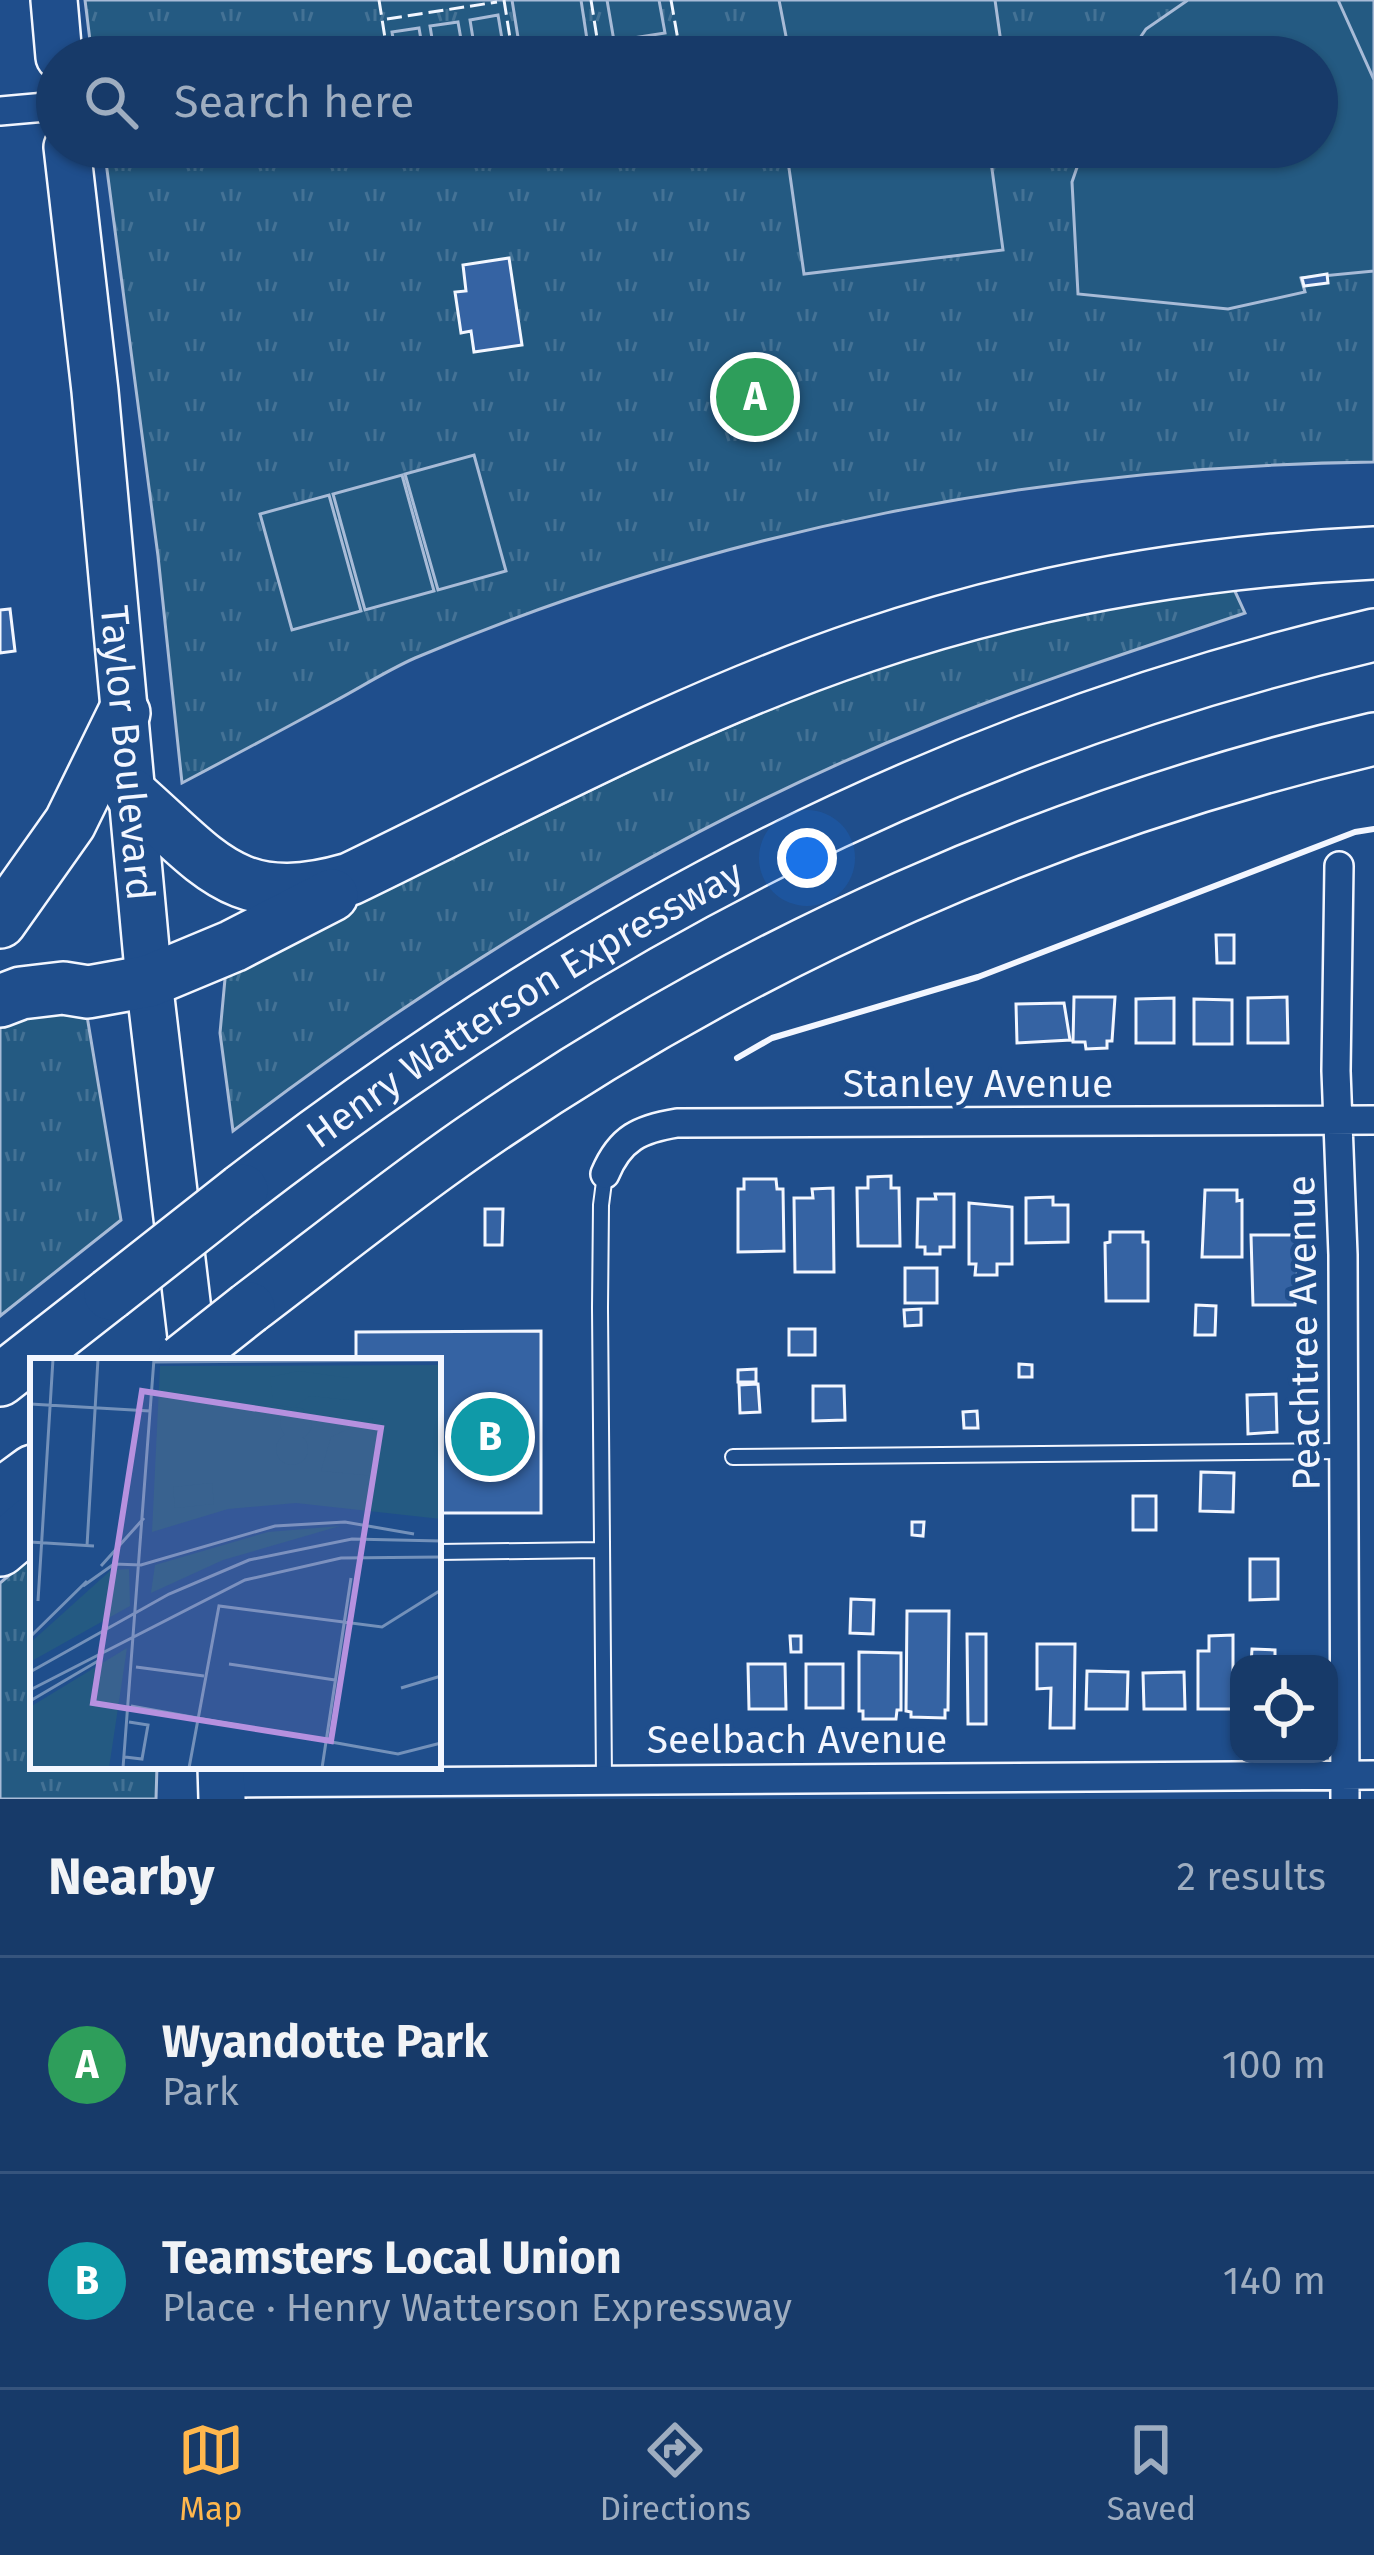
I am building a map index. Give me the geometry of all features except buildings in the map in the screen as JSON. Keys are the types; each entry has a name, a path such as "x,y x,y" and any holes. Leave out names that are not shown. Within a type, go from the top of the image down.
{"highway":[{"path":"130,794 232,880 263,890 310,890 350,879 708,707 867,645 1031,598 1121,579 1256,560 1374,553"},
{"name":"Henry Watterson Expressway","path":"0,1380 351,1107 499,1005 754,859 982,757 1202,679 1374,635"},
{"path":"0,922 61,837 124,713"},
{"path":"186,1358 472,1140 662,1019 874,912 1139,804 1269,764 1374,739"},
{"path":"0,1000 21,993 63,988 88,992 149,982 326,901 350,879"},
{"path":"0,1495 30,1474"},
{"path":"0,1550 30,1525"}],"main road":[{"path":"54,0 57,36"},
{"name":"Taylor Boulevard","path":"69,168 149,982 194,1358"}],"street":[{"path":"0,111 36,108"},
{"name":"Peachtree Avenue","path":"1339,866 1345,1788"},
{"name":"Stanley Avenue","path":"605,1174 614,1153 640,1129 677,1123 1374,1120"},
{"name":"Seelbach Avenue","path":"221,1783 447,1790 1345,1788 1374,1775"}],"lane":[{"path":"604,1789 600,1550 605,1174"},
{"path":"733,1456 1343,1451"},
{"path":"441,1552 600,1550"}],"green space":[{"path":"85,0 1374,0 1374,462 1128,476 885,513 765,540 530,613 415,658 182,783 158,556 107,168 1338,168 1338,36 89,36"},
{"path":"512,0 581,0 586,36 518,36"},
{"path":"607,0 659,0 665,33 613,36"},
{"path":"779,0 995,0 1000,36 786,36"},
{"path":"1188,0 1338,0 1374,80 1374,271 1301,278 1305,292 1228,309 1078,294 1072,182 1077,168 1338,168 1338,36 1141,36"},
{"path":"498,15 502,36 473,36 470,20"},
{"path":"458,22 460,36 432,36 430,26"},
{"path":"419,28 420,36 393,36 392,32"},
{"path":"789,168 992,168 1003,250 804,274"},
{"path":"474,455 506,571 438,590 405,474"},
{"path":"402,475 434,591 365,610 333,494"},
{"path":"329,495 361,611 292,630 260,514"},
{"path":"1233,587 1245,613 937,722 843,762 659,853 483,956 233,1131 220,1033 226,968 671,751 836,681 969,639 1084,612"},
{"path":"50,1009 87,1016 121,1220 0,1316 0,1025"},
{"path":"30,1558 30,1769 157,1769 156,1799 0,1799 0,1583"}],"fence":[{"path":"379,0 385,36"},
{"path":"504,0 510,36"},
{"path":"591,0 597,36"},
{"path":"671,0 677,36"},
{"path":"387,19 497,2"}],"wall":[{"path":"737,1058 772,1038 978,977 1355,832 1374,829"}],"place":[{"name":"Wyandotte Park","path":"755,397"},
{"name":"Teamsters Local Union","path":"490,1437"}]}
